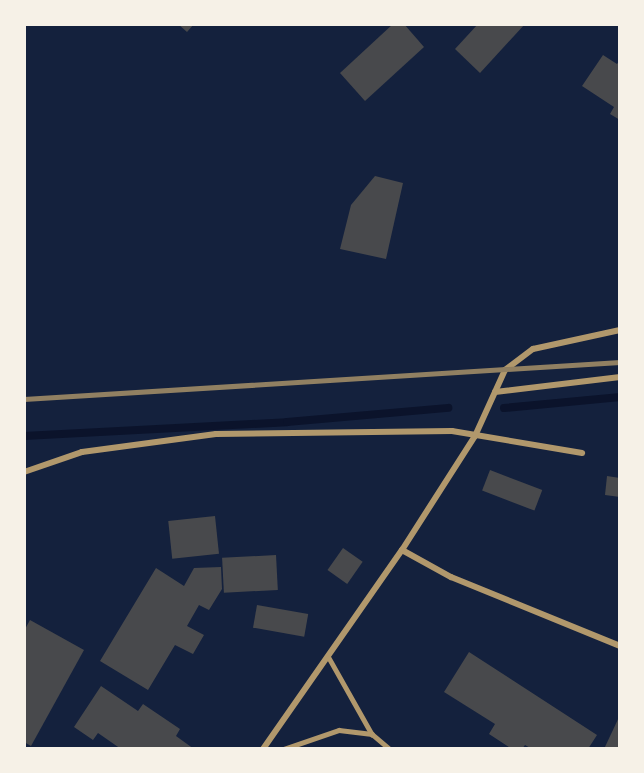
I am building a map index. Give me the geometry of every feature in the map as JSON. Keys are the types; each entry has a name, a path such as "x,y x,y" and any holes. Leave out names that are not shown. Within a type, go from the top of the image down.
{"street":[{"path":"263,749 402,550 475,436 505,370 532,349 620,330"},
{"path":"495,392 620,377"},
{"path":"24,472 82,452 216,434 452,431 582,453"},
{"path":"402,550 451,577 620,646"}],"lane":[{"path":"328,656 372,734 390,749"},
{"path":"284,749 339,730 372,734"}],"building":[{"path":"178,24 194,24 187,32"},
{"path":"393,24 404,24 424,47 365,101 340,73"},
{"path":"478,24 525,24 480,73 455,49"},
{"path":"603,55 617,64 620,60 620,120 610,114 614,107 582,86"},
{"path":"375,176 403,183 386,259 340,249 351,205"},
{"path":"490,470 542,490 534,511 482,491"},
{"path":"607,476 620,478 620,497 605,495"},
{"path":"215,516 219,554 172,559 168,521"},
{"path":"343,548 363,562 347,584 328,570"},
{"path":"276,555 278,590 224,593 222,558"},
{"path":"221,567 222,589 209,610 199,605 187,626 204,635 193,654 175,645 148,690 100,661 156,568 184,586 194,568"},
{"path":"257,605 308,614 304,637 253,628"},
{"path":"30,620 84,650 31,746 24,742 24,631"},
{"path":"469,652 597,735 588,749 532,749 525,745 522,749 512,749 489,734 495,724 444,692"},
{"path":"101,686 138,711 143,704 180,729 176,736 194,749 121,749 98,733 93,740 74,727"},
{"path":"620,715 620,749 604,749"}],"waterway":[{"path":"504,408 620,397"},
{"path":"24,436 287,422 448,408"}],"railway":[{"path":"24,399 620,362"}]}
